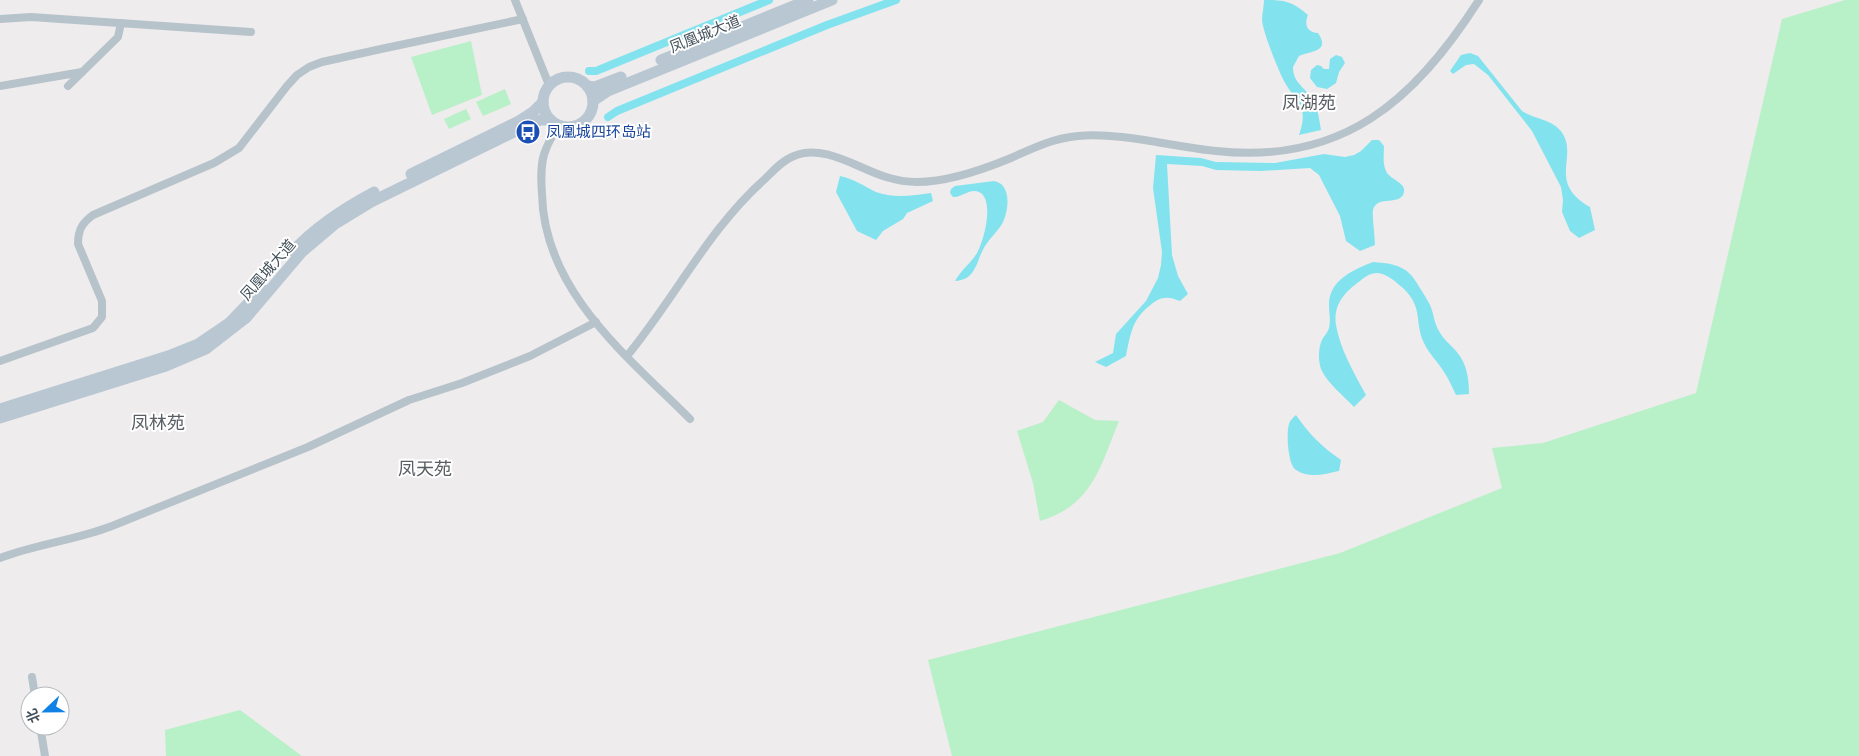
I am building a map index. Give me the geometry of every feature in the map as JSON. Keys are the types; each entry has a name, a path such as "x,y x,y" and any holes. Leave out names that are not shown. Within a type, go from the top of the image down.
{"main road":[{"name":"凤凰城大道","path":"587,86 601,85 808,0"},
{"name":"凤凰城大道","path":"593,101 608,91 832,0"},
{"path":"572,77 580,80 587,86 593,101 589,117 583,123 567,127 555,123 545,112 543,102 546,90 556,80 572,77"},
{"name":"凤凰城大道","path":"0,410 160,359 198,344 229,323 257,295 304,239 342,210 380,189 518,121 533,112 543,102"},
{"name":"凤凰城大道","path":"0,418 166,366 206,349 246,318 302,252 335,224 379,198 522,128 540,120 555,123"}],"street":[{"path":"516,0 550,85"},
{"path":"627,356 650,328 727,219 761,182 792,156 809,152 826,155 860,165 886,177 924,182 975,170 1049,141 1080,136 1111,136 1240,153 1278,151 1315,144 1356,128 1392,104 1439,56 1479,0"},
{"path":"0,19 31,16 251,32"},
{"path":"0,361 93,328 102,317 102,301 78,244 78,235 86,220 214,163 239,148 287,86 297,75 309,67 322,62 523,19"},
{"path":"68,86 118,37 121,23"},
{"path":"0,86 83,72"},
{"path":"555,123 545,150 542,184 544,217 552,250 562,273 575,295 596,322 690,419"},
{"path":"0,558 40,545 85,536 112,526 308,447 409,400 462,383 530,356 596,322"},
{"path":"32,677 33,686"},
{"path":"42,736 45,756"}],"green space":[{"path":"1845,0 1859,0 1859,756 952,756 928,660 1340,553 1502,488 1492,448 1543,443 1696,393 1782,19"},
{"path":"471,41 482,95 432,115 411,57"},
{"path":"505,89 511,104 483,116 476,102"},
{"path":"466,109 471,119 449,129 444,119"},
{"path":"1059,400 1095,420 1119,421 1100,469 1083,494 1072,505 1058,514 1040,521 1033,483 1017,431 1043,422"},
{"path":"240,710 302,756 166,756 165,730"}],"water":[{"path":"1264,0 1282,1 1297,7 1308,15 1306,22 1309,30 1318,33 1321,39 1322,44 1318,50 1299,56 1293,67 1293,72 1315,105 1321,130 1299,135 1303,117 1302,110 1283,79 1268,41 1262,20"},
{"path":"1470,53 1478,56 1522,111 1556,126 1560,130 1565,139 1567,149 1566,178 1569,188 1590,207 1595,230 1579,238 1570,231 1562,212 1561,187 1532,131 1488,75 1474,64 1466,65 1453,74 1450,71 1461,55"},
{"path":"1336,55 1342,57 1345,63 1339,72 1336,83 1327,89 1317,87 1310,78 1311,70 1317,65 1324,69 1329,69 1330,59"},
{"path":"1372,140 1379,140 1384,146 1385,170 1403,186 1404,192 1398,199 1384,201 1375,205 1373,213 1375,245 1360,251 1346,241 1340,216 1319,175 1310,168 1261,171 1216,170 1202,166 1167,164 1172,255 1178,276 1188,294 1180,301 1171,298 1159,299 1138,317 1130,335 1126,356 1106,367 1095,362 1113,353 1116,334 1146,301 1158,278 1162,252 1153,188 1156,155 1201,158 1216,162 1275,163 1324,154 1345,157 1354,155"},
{"path":"840,176 883,194 904,196 931,193 933,201 907,213 903,219 883,231 876,240 857,231 836,192"},
{"path":"994,181 1000,183 1006,192 1007,205 1004,219 982,251 972,273 962,280 955,281 975,257 980,247 987,221 987,211 984,196 979,192 972,191 953,197 950,193 951,189 955,186"},
{"path":"1373,262 1399,267 1412,276 1430,305 1441,334 1463,361 1468,377 1469,394 1456,395 1446,375 1426,347 1421,335 1414,302 1410,295 1391,278 1377,273 1366,277 1345,294 1336,311 1336,325 1344,352 1366,395 1354,407 1327,379 1321,369 1319,353 1321,342 1329,328 1330,296 1333,289 1344,277"},
{"path":"1296,415 1316,440 1341,460 1339,471 1312,475 1301,473 1293,467 1289,456 1288,428 1289,423"}],"waterway":[{"path":"589,71 596,71 769,0"},
{"path":"608,117 617,111 827,25 896,0"}],"place":[{"name":"凤凰城四环岛站","path":"528,132"}],"district":[{"name":"凤湖苑","path":"1309,103"},
{"name":"凤林苑","path":"158,423"},
{"name":"凤天苑","path":"425,469"}]}
